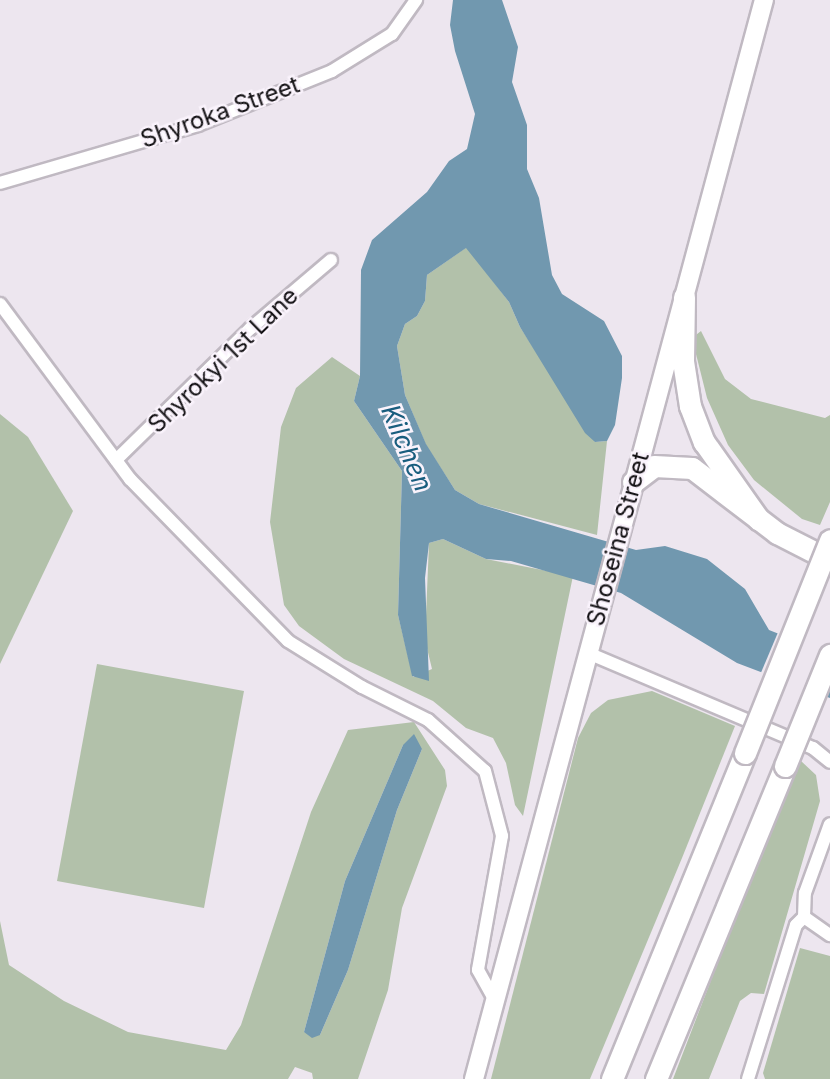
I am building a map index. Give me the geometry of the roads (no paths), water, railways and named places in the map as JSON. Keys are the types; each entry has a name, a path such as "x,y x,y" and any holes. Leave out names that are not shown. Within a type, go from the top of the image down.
{"highway":[{"path":"684,297 683,361 690,406 716,462 759,520"},
{"path":"633,482 654,466 680,465 707,477 759,520 830,560"},
{"path":"612,1079 830,540"},
{"path":"656,1079 830,655"}],"main road":[{"name":"Shoseina Street","path":"474,1079 764,0"}],"street":[{"name":"Shyroka Street","path":"0,183 198,125 332,71 392,34 416,0"},
{"name":"Shyrokyi 1st Lane","path":"116,460 251,328 331,260"},
{"path":"0,304 116,460 288,641 362,687 428,720 485,771 502,836 478,970 494,999"},
{"path":"587,653 813,748 830,762"},
{"path":"748,1079 796,925 804,917 805,893 830,824"},
{"path":"804,917 830,935"}],"water":[{"name":"Kilchen","path":"453,0 502,0 518,47 512,82 527,125 527,169 539,198 552,275 562,294 604,321 622,356 622,378 615,425 607,441 595,442 585,433 520,327 509,302 466,248 427,275 425,301 417,316 405,324 397,346 405,395 426,444 455,490 479,504 636,550 665,546 707,559 745,589 769,630 830,654 830,698 737,663 621,593 511,561 486,559 443,539 429,543 425,578 429,681 412,676 398,615 402,471 354,401 360,376 361,270 372,240 427,192 449,161 467,149 475,114 455,51 450,25"},
{"path":"414,734 422,749 397,810 348,970 320,1035 312,1038 304,1032 345,881 403,745"}]}
